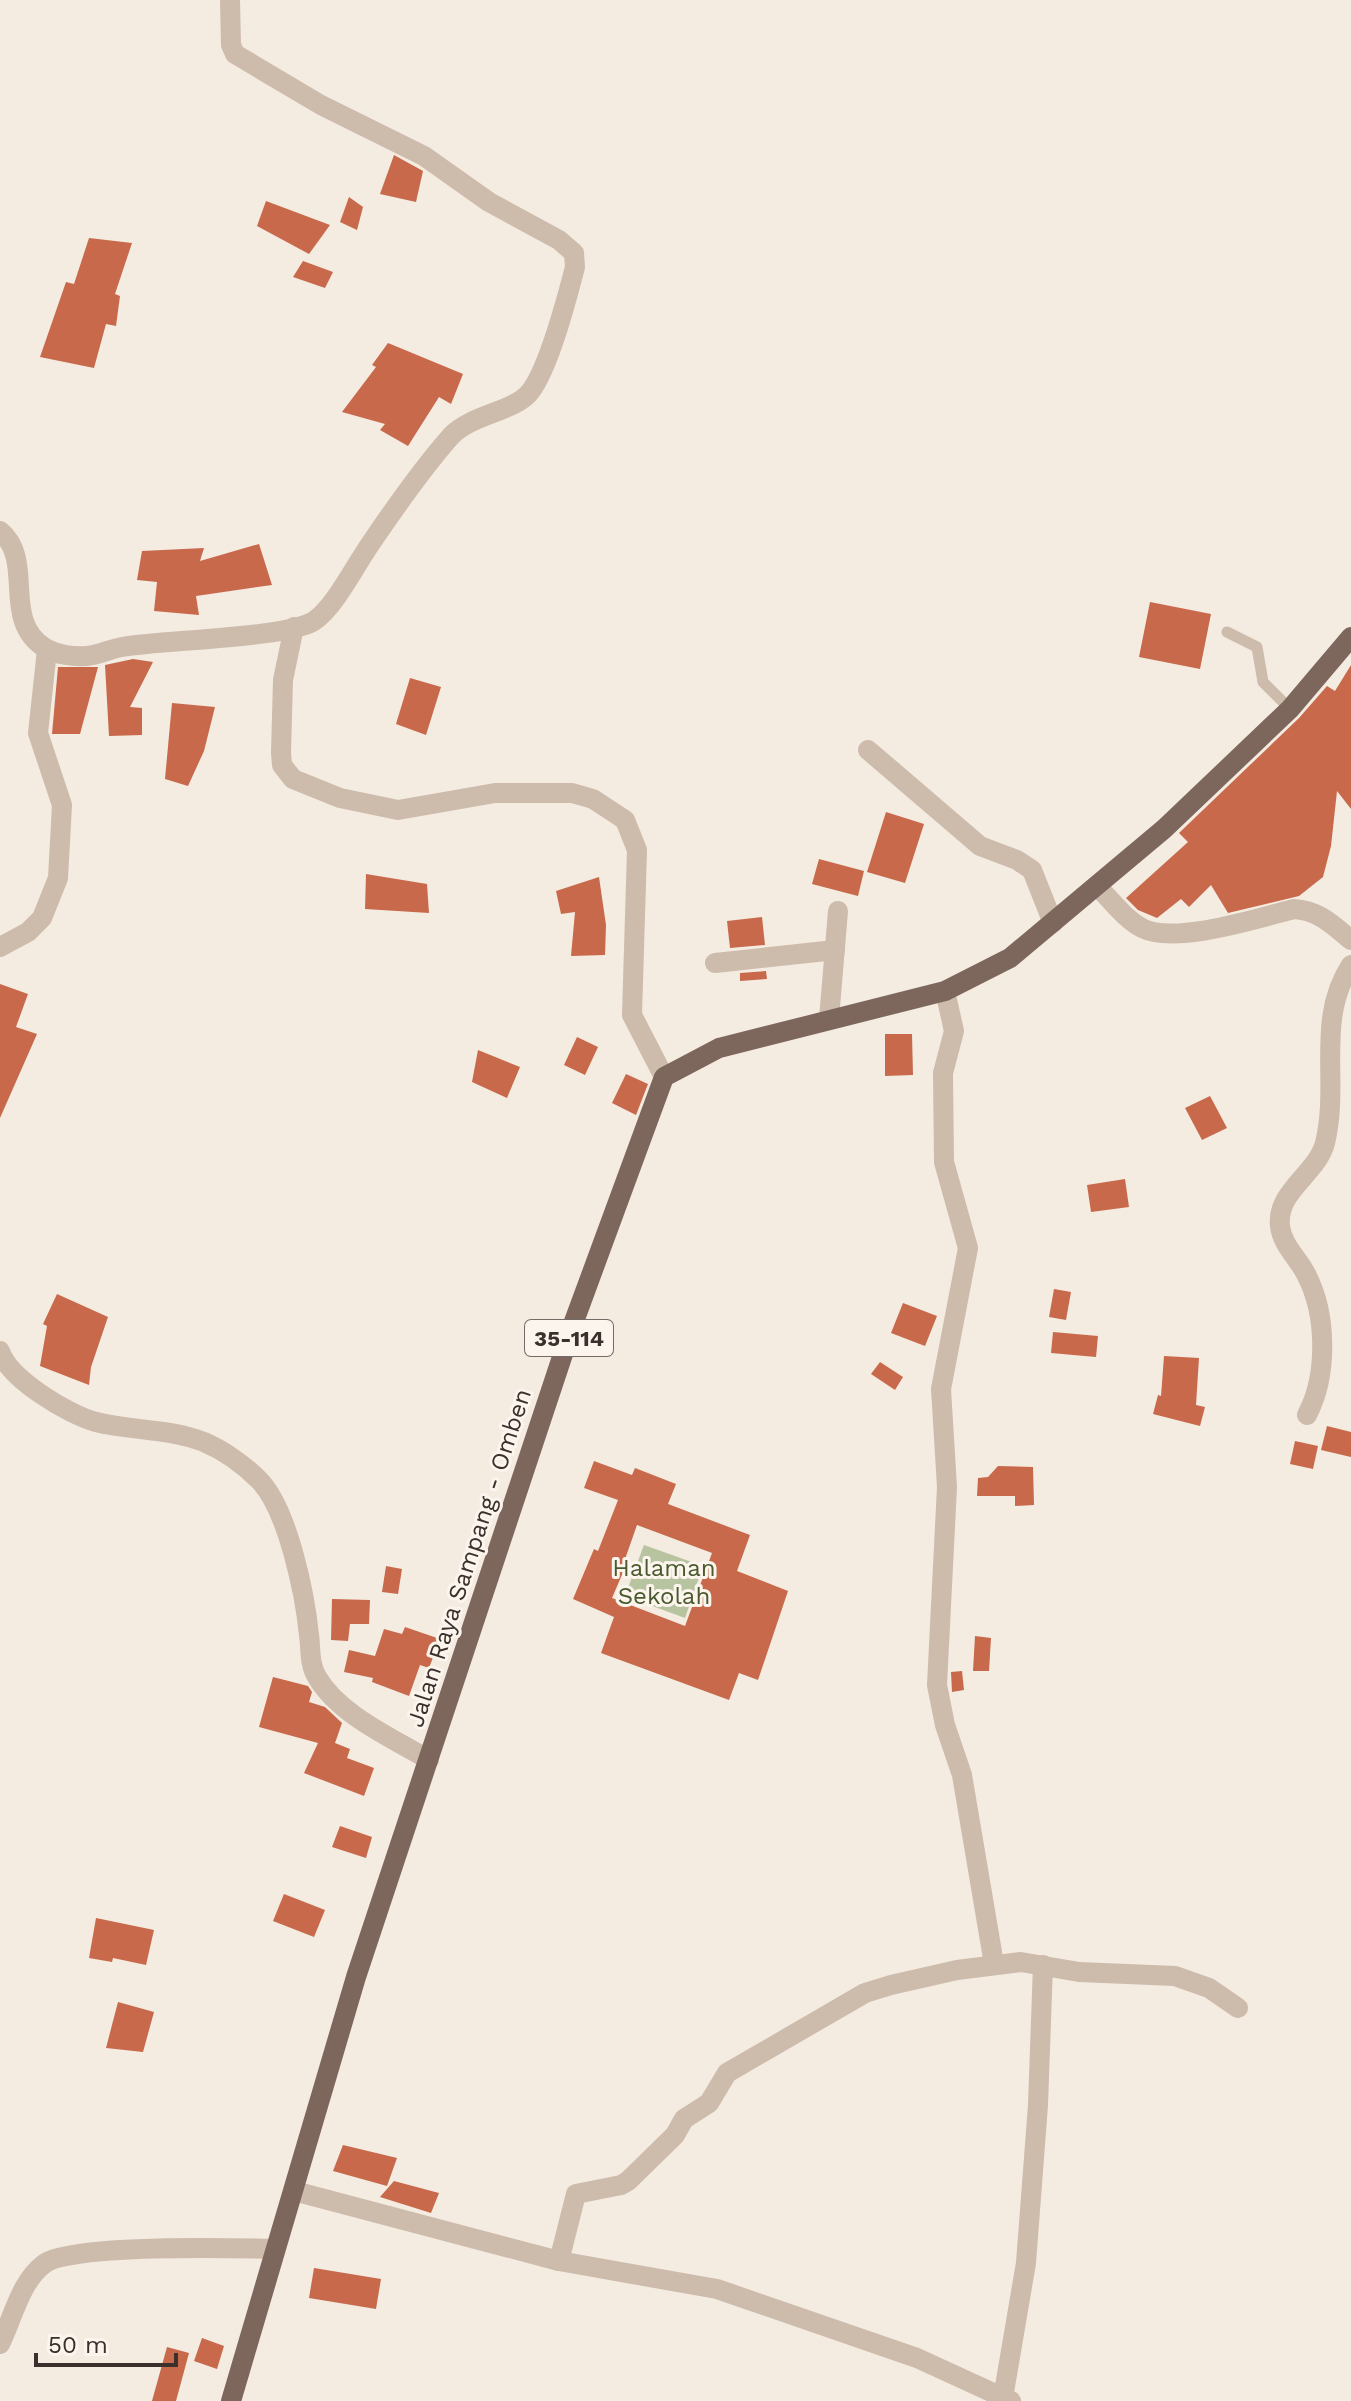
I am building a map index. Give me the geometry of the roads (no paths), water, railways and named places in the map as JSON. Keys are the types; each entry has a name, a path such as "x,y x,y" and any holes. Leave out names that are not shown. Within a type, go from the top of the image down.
{"main road":[{"path":"664,1077 719,1048 829,1019 894,1007 945,991 1010,958 1164,829 1290,709 1351,637"},
{"name":"Jalan Raya Sampang - Omben","path":"231,2401 356,1977 577,1313 664,1077"}],"street":[{"path":"0,531 14,551 15,601 21,624 31,638 47,650 89,656 119,647 312,623 417,478 453,434 478,417 525,398 532,390 549,351 575,260 574,253 559,240 489,202 424,156 321,105 235,54 231,45 230,0"},
{"path":"294,627 283,680 281,753 282,765 293,779 340,798 398,810 495,793 572,793 593,799 625,820 637,850 632,1015 664,1077"},
{"path":"0,947 28,932 42,918 58,878 62,805 38,733 47,650"},
{"path":"868,750 980,846 1017,860 1032,870 1053,923"},
{"path":"1097,886 1133,922 1154,932 1213,928 1294,909 1308,909 1322,916 1351,940"},
{"path":"829,1019 838,911"},
{"path":"715,963 835,950"},
{"path":"1307,1415 1319,1383 1321,1315 1305,1271 1283,1237 1280,1216 1290,1194 1323,1151 1331,1092 1331,1013 1334,994 1351,965"},
{"path":"945,991 954,1031 943,1073 944,1162 968,1248 941,1389 947,1487 937,1685 945,1725 962,1775 994,1964"},
{"path":"0,1351 18,1378 70,1410 93,1421 157,1428 205,1443 259,1480 269,1492 300,1582 316,1676 336,1699 429,1760"},
{"path":"559,2261 576,2194 628,2181 675,2135 684,2119 709,2103 727,2073 865,1993 925,1976 994,1964 1043,1965 1079,1972 1175,1976 1209,1988 1238,2008"},
{"path":"294,2191 559,2261 616,2268 762,2302 917,2358 1007,2400 1026,2263 1043,1965"},
{"path":"0,2344 34,2273 61,2255 172,2248 274,2249"}],"lane":[{"path":"1227,632 1257,647 1263,682 1290,709"}],"park label":[{"name":"Halaman Sekolah","path":"664,1582"}]}
